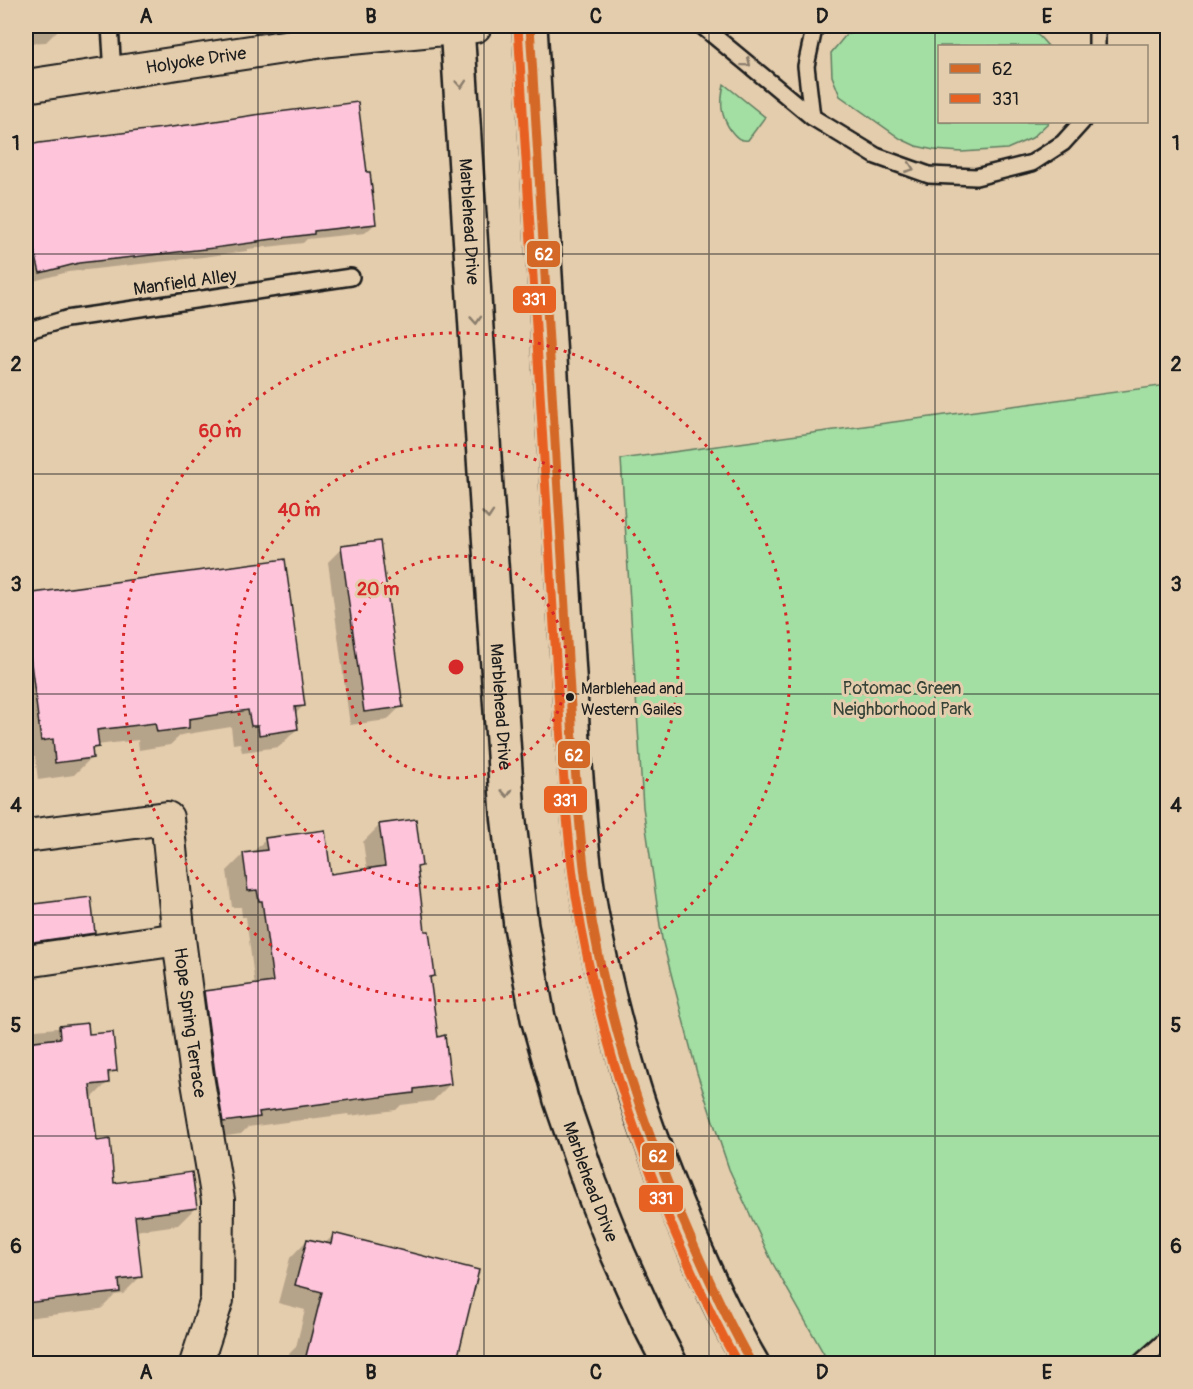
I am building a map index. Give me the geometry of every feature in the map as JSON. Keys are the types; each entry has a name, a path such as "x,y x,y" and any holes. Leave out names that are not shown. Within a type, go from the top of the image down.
{"street":[{"name":"Holyoke Drive","path":"26,86 113,73 329,33 463,26"},
{"name":"Marblehead Drive","path":"463,26 487,504 508,814 521,926 538,1018 561,1100 590,1184 618,1254 670,1364"},
{"path":"531,26 573,741 579,819 591,911 609,1001 630,1078 685,1226 714,1291 752,1364"},
{"name":"Hope Spring Terrace","path":"26,836 167,818 179,939 197,1076 218,1200 217,1300 196,1364"},
{"path":"26,961 179,939"}],"lane":[{"path":"110,26 113,73"},
{"path":"702,26 812,117 876,156 929,175 976,177 1032,164 1063,143 1081,123"},
{"path":"812,117 806,66 814,29 818,26"},
{"path":"1097,26 1097,45"},
{"name":"Manfield Alley","path":"26,331 66,320 351,277"},
{"path":"1138,1364 1167,1338"}],"green space":[{"path":"859,26 1025,26 1047,45 938,45 938,123 1048,123 1032,138 1007,149 962,152 916,146 901,139 840,96 832,76 831,53 845,36"},
{"path":"724,84 765,117 748,140 737,137 725,120 722,103"},
{"name":"Potomac Green Neighborhood Park","path":"1167,385 1167,1363 829,1363 772,1262 729,1169 697,1073 662,939 643,807 621,459"}],"building":[{"path":"358,102 376,224 314,231 314,234 214,248 79,263 40,273 26,217 34,215 26,184 26,146"},
{"path":"380,541 403,707 364,712 341,546"},
{"path":"285,559 305,706 295,707 298,729 259,735 258,726 251,726 248,710 189,719 189,728 157,732 155,723 97,730 99,747 92,748 93,758 55,763 53,739 41,741 26,624 26,594"},
{"path":"416,819 422,866 417,867 425,931 429,931 435,976 430,977 438,1037 445,1035 451,1084 414,1089 414,1093 259,1112 260,1117 223,1122 204,991 273,982 262,901 259,901 257,890 248,891 243,853 267,850 265,838 325,830 331,874 385,866 379,824"},
{"path":"91,897 95,933 26,943 26,905"},
{"path":"88,1023 89,1034 113,1032 117,1071 108,1072 109,1083 90,1085 97,1141 110,1139 114,1183 192,1172 197,1208 135,1216 142,1277 119,1280 120,1292 26,1303 26,1042 60,1038 59,1026"},
{"path":"333,1233 479,1270 456,1364 304,1364 322,1292 295,1285 307,1239 331,1244"}],"transit line":[{"name":"62","path":"530,26 573,741 587,890 612,1012 648,1131 703,1267 752,1364"},
{"name":"331","path":"518,27 561,742 576,896 592,979 625,1101 669,1219 710,1311 738,1364"}],"place":[{"name":"Marblehead and Western Gailes","path":"570,697"}]}
